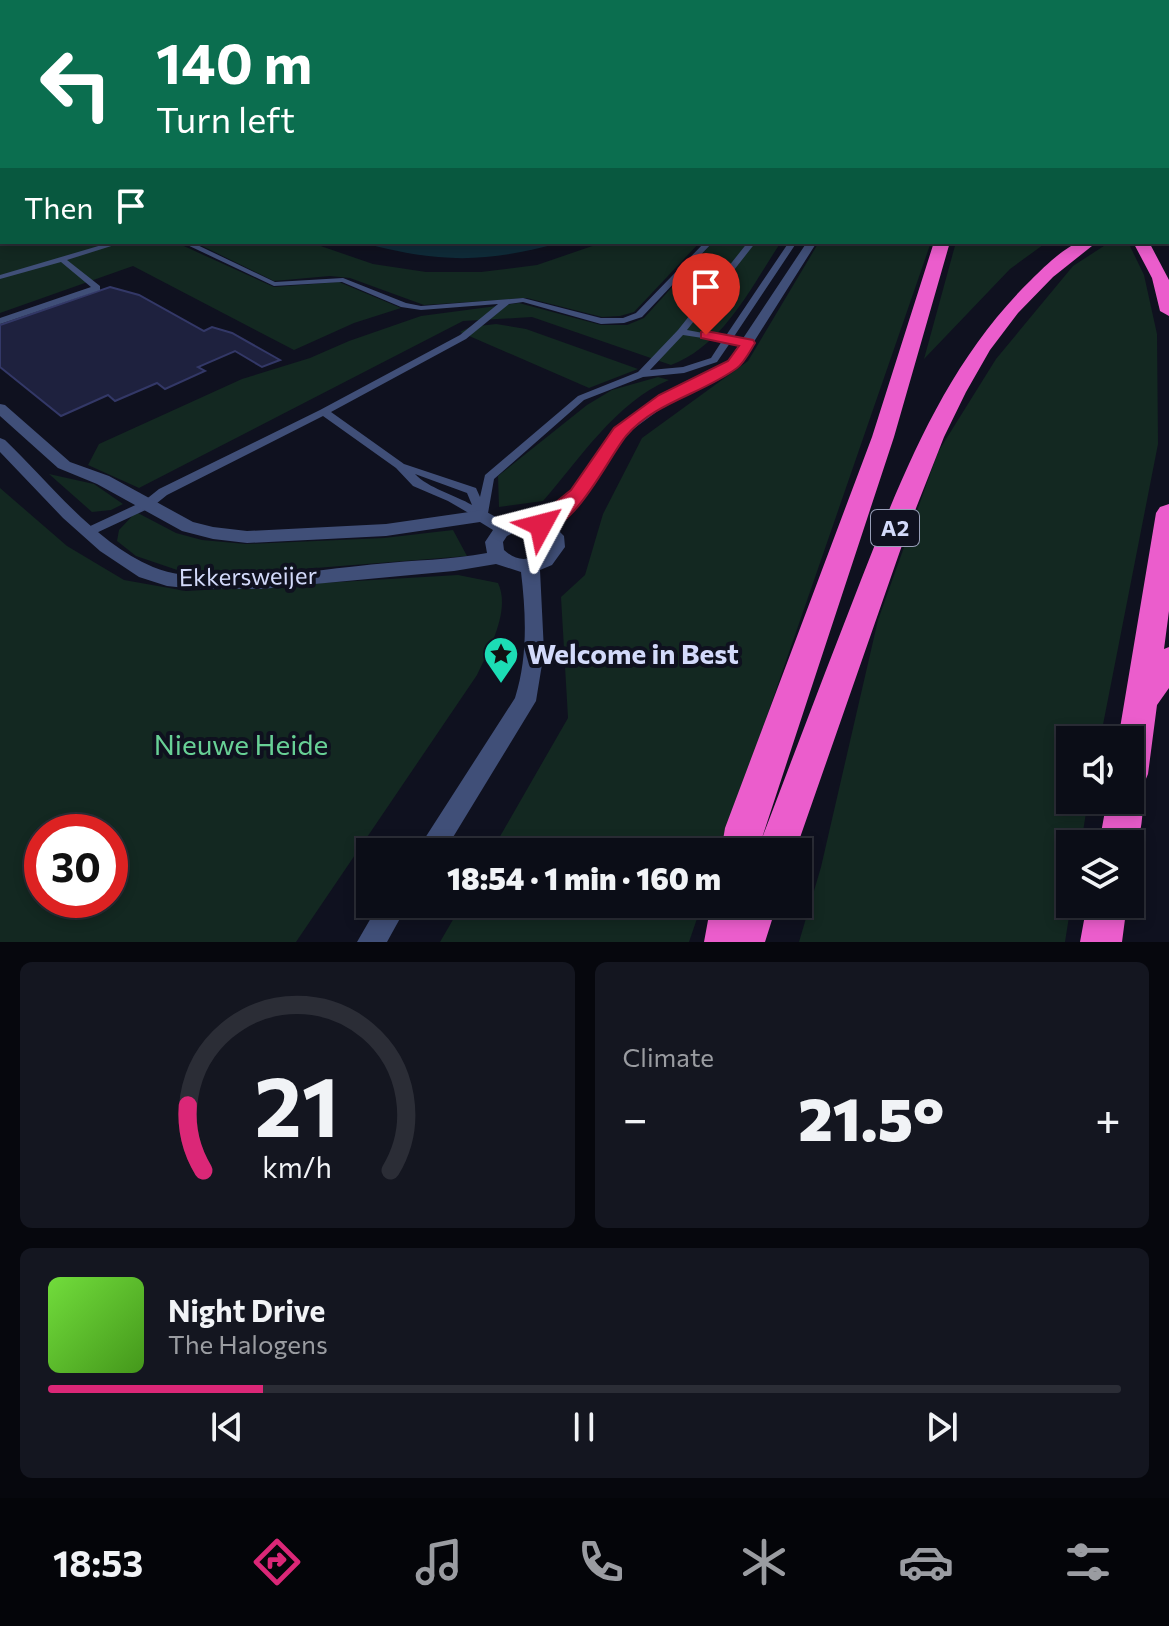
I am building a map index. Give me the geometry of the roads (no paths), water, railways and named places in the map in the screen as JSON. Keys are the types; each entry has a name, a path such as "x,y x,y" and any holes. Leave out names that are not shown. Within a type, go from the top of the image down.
{"highway":[{"path":"742,838 883,437 941,244"},
{"name":"A2","path":"781,838 925,448 966,369 1001,320 1032,288 1086,244"},
{"path":"1142,244 1160,278 1169,311"},
{"path":"1138,726 1169,513"},
{"path":"1142,703 1169,660"},
{"path":"725,942 729,918"},
{"path":"744,942 752,918"},
{"path":"1101,942 1105,918"}],"street":[{"path":"541,525 569,505 620,432 665,399 733,364 811,244"},
{"name":"Ekkersweijer","path":"0,408 64,465 103,480 188,527 247,537 386,530 483,516"},
{"name":"Ekkersweijer","path":"0,443 90,531 126,562 150,575 214,582 293,579 497,557"},
{"path":"483,516 503,529"},
{"path":"520,522 541,525 555,536 556,547 547,560 530,566 514,566 497,557 493,544 503,529 520,522"},
{"path":"438,838 525,701 533,680 530,566"},
{"path":"371,942 386,918"}],"lane":[{"path":"0,277 113,244"},
{"path":"189,244 274,284 343,280 404,305 421,308 523,300 601,321 624,320 639,315 707,244"},
{"path":"641,374 681,332 750,244"},
{"path":"483,516 489,478 581,398 641,374 684,370 714,360 792,244"},
{"path":"0,321 97,288 62,259"},
{"path":"90,531 148,504 163,492 324,412 463,337 507,301"},
{"path":"681,332 748,343"},
{"path":"324,412 400,466 472,491 483,516"}],"water":[{"path":"368,244 554,244 509,254 461,258"}],"place":[{"name":"Welcome in Best","path":"501,685"}],"park label":[{"name":"Nieuwe Heide","path":"241,745"}]}
